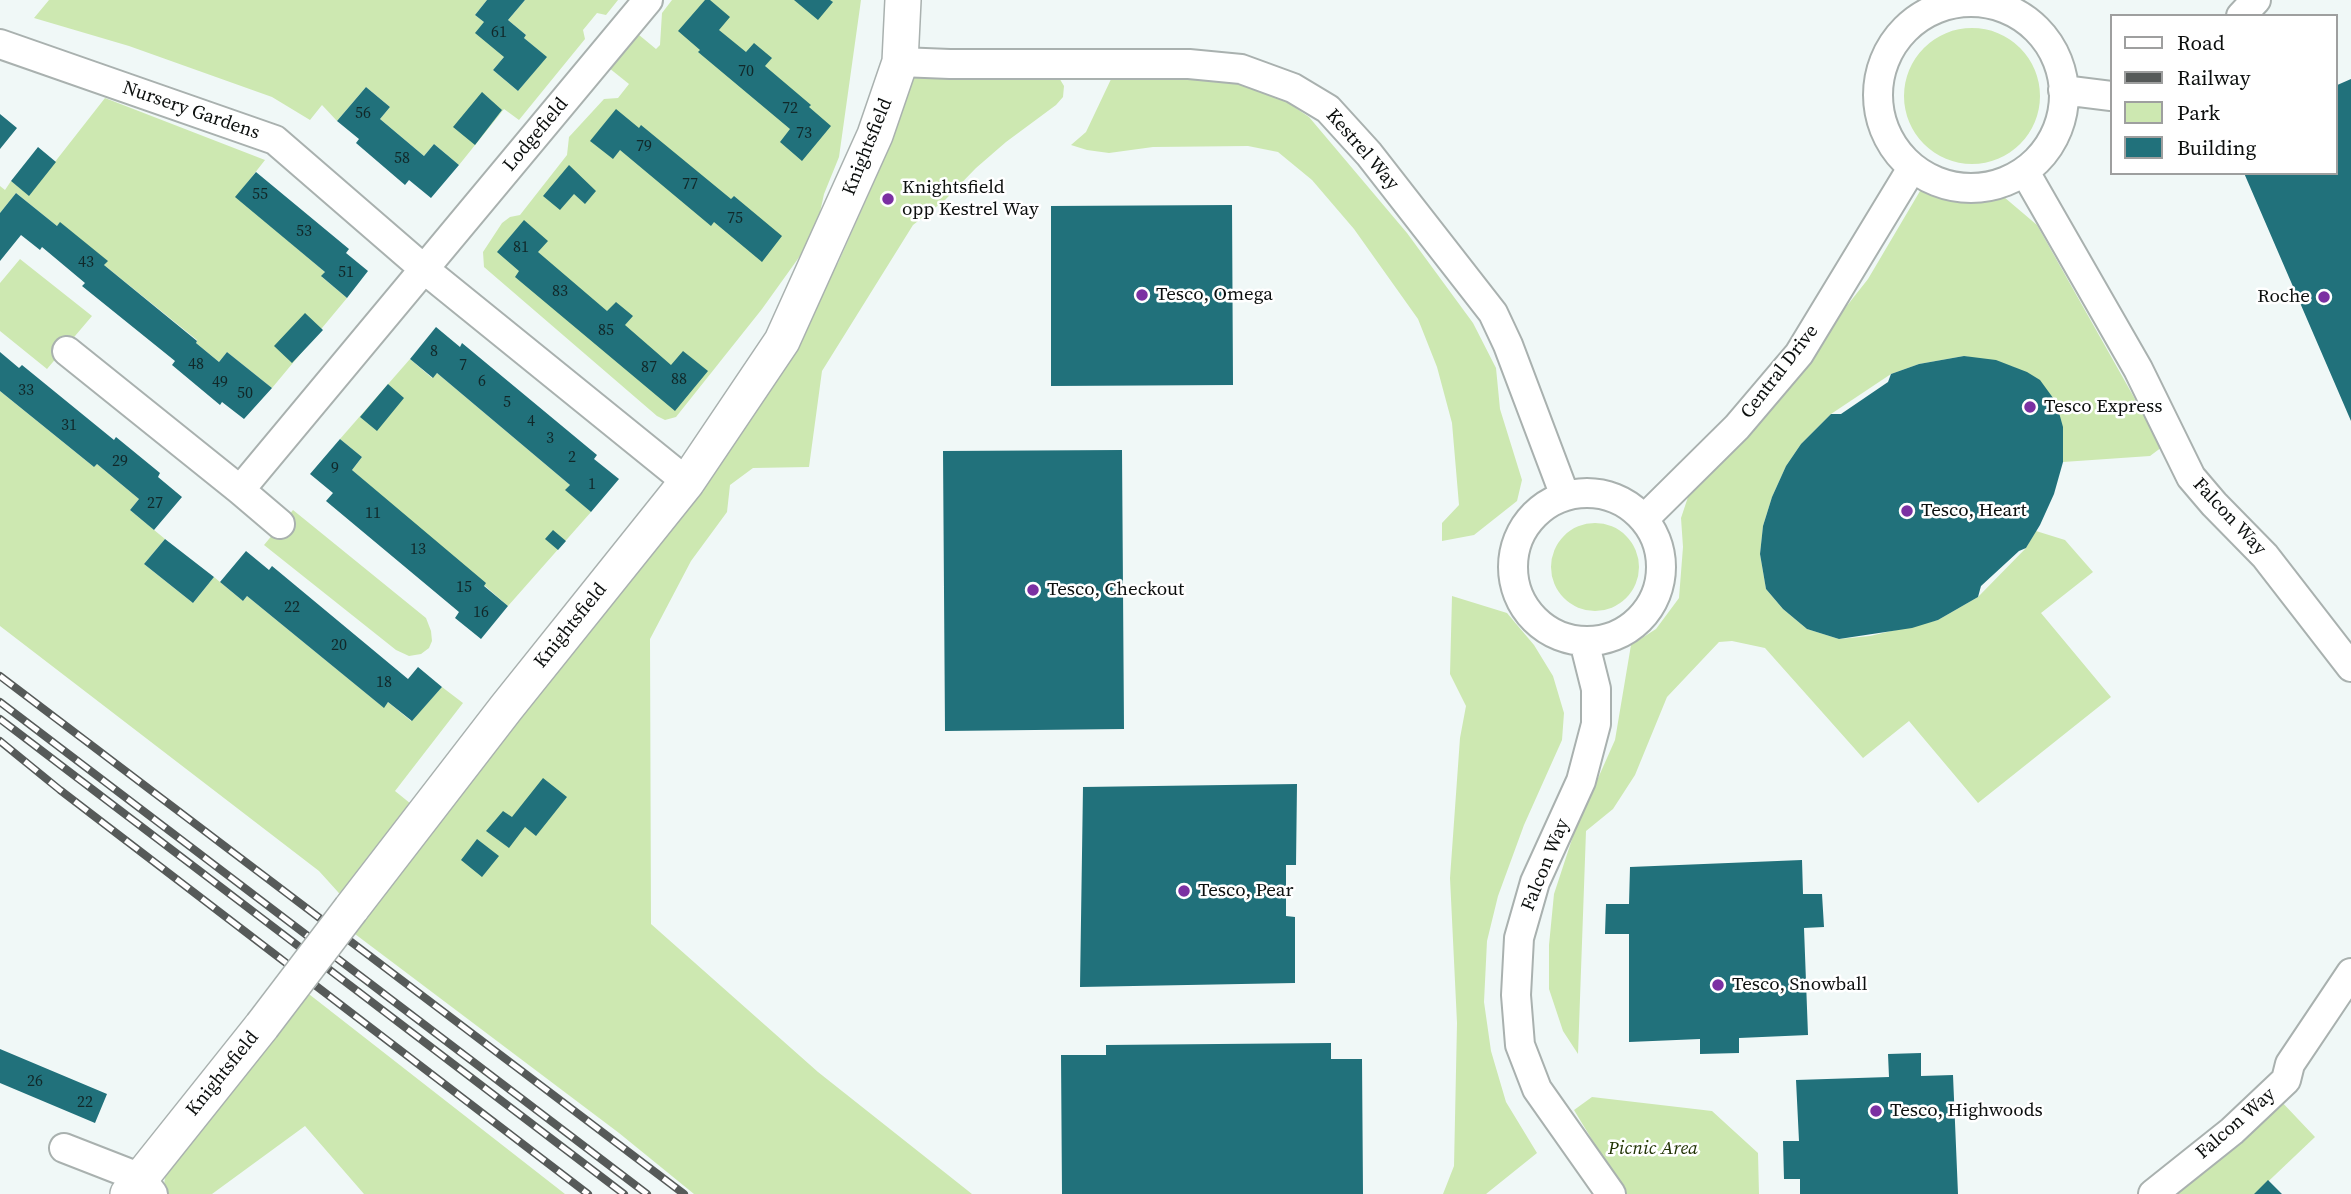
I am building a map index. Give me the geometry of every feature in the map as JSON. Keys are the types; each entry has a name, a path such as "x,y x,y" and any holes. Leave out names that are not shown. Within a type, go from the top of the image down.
{"street":[{"name":"Lodgefield","path":"240,491 648,0"},
{"name":"Knightsfield","path":"140,1189 511,701 688,482 782,341 875,135 900,62 903,0"},
{"path":"2243,14 2256,0"},
{"path":"1963,1 1989,3 2014,12 2035,14 2053,49 2062,75 2058,129 2045,153 2025,172 2003,183 1979,188 1944,184 1912,167 1894,148 1882,124 1877,98 1881,72 1892,46 1910,24 1934,9 1963,1"},
{"name":"Nursery Gardens","path":"0,44 275,140 424,269"},
{"name":"Kestrel Way","path":"900,62 1189,64 1241,69 1293,88 1328,109 1369,154 1493,313 1508,345 1565,496"},
{"path":"2063,89 2110,96"},
{"name":"Central Drive","path":"1644,519 1737,427 1799,354 1912,167"},
{"name":"Falcon Way","path":"2025,172 2137,369 2191,477 2265,556 2351,667"},
{"path":"424,269 688,482"},
{"path":"67,351 280,524"},
{"path":"1587,493 1608,496 1628,505 1644,519 1656,540 1661,564 1658,588 1647,610 1630,627 1608,638 1584,641 1561,637 1541,625 1525,608 1516,587 1513,564 1517,542 1529,522 1545,506 1565,496 1587,493"},
{"name":"Falcon Way","path":"1584,641 1596,689 1596,724 1581,781 1535,882 1519,938 1516,995 1520,1045 1537,1089 1611,1194"},
{"name":"Falcon Way","path":"2153,1194 2232,1130 2286,1080 2290,1064 2351,973"},
{"path":"64,1149 140,1189"}],"green space":[{"path":"49,0 487,0 475,15 484,22 504,57 493,70 518,91 546,57 508,20 525,0 618,0 606,15 597,13 583,30 585,39 519,120 504,109 459,165 434,144 424,156 380,119 390,107 366,87 337,121 322,105 310,120 272,97 129,46 34,18"},
{"path":"672,0 861,0 839,157 824,194 815,235 762,309 676,417 665,420 657,416 484,267 483,252 502,223 510,217 520,215 567,155 569,137 604,99 618,98 629,84 599,60 627,25 656,49 660,45 662,13"},
{"path":"1972,28 1998,33 2020,48 2035,70 2040,96 2035,122 2020,144 1998,159 1972,164 1946,159 1924,144 1909,122 1904,96 1909,70 1924,48 1946,33"},
{"path":"913,68 1058,76 1064,86 1063,97 1006,142 945,200 913,225 822,371 809,467 753,468 730,485 727,512 691,561 650,639 651,924 818,1072 972,1194 694,1194 619,1133 351,931 814,300 838,263 875,180"},
{"path":"1183,74 1238,81 1278,96 1309,117 1407,233 1473,323 1496,368 1500,409 1522,480 1517,501 1474,535 1442,541 1442,523 1459,505 1452,423 1437,367 1418,319 1354,229 1312,180 1278,152 1248,146 1153,147 1109,153 1071,145 1086,132 1113,75"},
{"path":"105,98 265,160 236,197 325,272 322,277 347,298 272,388 227,352 219,362 196,343 197,340 104,265 107,261 60,223 57,226 16,193 0,213 0,186 5,190 11,181 29,195"},
{"path":"1920,191 2004,197 2037,225 2162,447 2150,456 2063,462 2056,402 2014,367 1964,356 1919,364 1891,374 1831,414 1801,444 1786,466 1763,526 1760,554 1766,589 1783,609 1807,629 1839,639 1870,636 1938,620 1978,597 2026,548 2036,531 2065,540 2093,572 2041,613 2111,697 1978,803 1909,721 1863,758 1765,648 1732,641 1719,642 1667,697 1635,775 1613,809 1586,831 1578,1054 1563,1031 1549,989 1549,945 1554,894 1575,830 1615,740 1631,645 1656,629 1679,598 1683,547 1681,518 1692,485 1787,382 1868,279"},
{"path":"20,259 92,316 47,369 0,331 0,283"},
{"path":"410,359 432,378 437,373 570,485 566,490 591,512 508,606 352,470 362,457 340,439"},
{"path":"0,391 94,467 97,464 139,499 130,510 165,539 144,564 193,603 214,577 243,601 247,596 383,707 388,702 411,721 442,687 463,703 395,791 416,808 347,902 319,871 0,626"},
{"path":"293,510 426,618 432,641 429,648 421,654 409,656 396,650 264,545"},
{"path":"1595,523 1612,526 1626,536 1636,550 1639,567 1636,584 1626,598 1612,608 1595,611 1578,608 1564,598 1554,584 1551,567 1554,550 1564,536 1578,526"},
{"path":"1452,596 1507,613 1534,645 1553,676 1564,713 1562,740 1524,825 1498,896 1487,941 1484,1002 1491,1051 1506,1102 1537,1153 1486,1194 1443,1194 1454,1166 1457,1023 1450,878 1460,738 1466,706 1450,674"},
{"path":"305,991 565,1194 364,1194 305,1126 212,1194 167,1194 164,1186 166,1167"},
{"name":"Picnic Area","path":"1592,1097 1712,1111 1758,1153 1759,1194 1625,1194 1574,1110"},
{"path":"2279,1099 2315,1137 2255,1194 2173,1194"}],"building":[{"path":"487,0 525,0 508,20 547,57 518,91 493,70 504,57 475,33 484,22 475,15"},
{"path":"705,0 710,0 730,17 719,30 746,52 754,43 772,58 765,66 831,126 802,161 780,142 790,129 698,52 700,50 678,31"},
{"path":"794,0 830,0 833,2 818,20"},
{"name":"Roche","path":"2351,79 2351,421 2245,175 2337,175 2337,85"},
{"path":"366,87 390,107 380,119 424,156 434,144 459,165 431,198 409,180 405,185 356,143 359,139 337,121"},
{"path":"482,92 502,110 475,145 453,127"},
{"path":"616,109 639,128 641,125 731,199 734,196 782,236 762,262 714,222 711,226 620,150 613,159 590,141"},
{"path":"0,114 17,128 0,149"},
{"path":"38,147 56,162 29,196 11,181"},
{"path":"569,165 596,191 585,204 574,194 560,210 543,196"},
{"path":"256,172 349,249 346,253 368,271 347,298 321,276 325,272 235,197"},
{"path":"16,193 57,226 60,222 108,261 104,265 219,362 227,352 272,388 244,419 222,402 220,405 172,365 175,361 82,286 85,283 42,247 40,250 21,235 0,261 0,213"},
{"name":"Tesco, Omega","path":"1232,205 1233,385 1051,386 1051,206"},
{"path":"524,220 548,241 538,252 607,311 616,302 633,316 625,325 671,365 683,351 708,371 675,411 515,277 519,271 497,252"},
{"path":"305,313 323,330 292,363 274,346"},
{"path":"436,327 460,347 462,343 597,455 594,459 619,479 591,512 565,490 570,485 437,373 433,378 410,359"},
{"path":"0,352 19,368 22,365 114,440 116,437 160,473 158,477 182,497 154,530 130,510 139,499 97,464 94,467 0,391"},
{"name":"Tesco, Heart","path":"1964,356 1996,360 2027,372 2040,380 2056,402 2063,427 2063,462 2054,494 2040,525 2026,548 2019,551 1981,586 1978,597 1938,620 1912,628 1839,639 1807,629 1783,609 1766,589 1760,554 1763,526 1786,466 1801,444 1831,414 1841,414 1888,382 1891,374 1919,364"},
{"path":"388,384 404,398 377,431 360,417"},
{"path":"340,439 362,457 352,470 486,583 484,586 508,606 481,639 455,618 459,612 326,501 333,493 310,474"},
{"name":"Tesco, Checkout","path":"1122,450 1124,729 945,731 943,451"},
{"path":"553,530 566,541 558,550 545,539"},
{"path":"165,539 214,577 193,603 144,564"},
{"path":"246,551 269,570 272,566 408,679 418,667 442,687 412,721 388,702 384,708 247,596 243,601 220,582"},
{"path":"543,778 567,797 536,836 525,827 509,848 486,831 503,811 512,817"},
{"name":"Tesco, Pear","path":"1297,784 1296,865 1286,865 1286,916 1295,917 1295,983 1080,987 1083,787"},
{"path":"477,839 499,856 482,877 461,860"},
{"name":"Tesco, Snowball","path":"1802,860 1803,894 1822,894 1824,927 1804,928 1808,1035 1739,1038 1739,1053 1700,1054 1700,1039 1629,1042 1629,934 1605,934 1606,904 1629,904 1630,867"},
{"path":"1331,1043 1331,1059 1362,1059 1363,1194 1062,1194 1061,1055 1106,1055 1106,1045"},
{"path":"0,1049 107,1094 95,1123 0,1083"},
{"name":"Tesco, Highwoods","path":"1921,1053 1921,1076 1953,1075 1958,1194 1800,1194 1800,1179 1784,1179 1783,1141 1799,1141 1796,1080 1889,1077 1888,1054"},
{"path":"2268,1180 2282,1194 2254,1194"}],"railway":[{"path":"0,676 684,1194"},
{"path":"0,702 647,1194"},
{"path":"0,719 624,1194"},
{"path":"0,741 60,790 588,1194"}],"place":[{"name":"Knightsfield opp Kestrel Way","path":"888,199"},
{"name":"Tesco, Omega","path":"1142,295"},
{"name":"Roche","path":"2324,297"},
{"name":"Tesco Express","path":"2030,407"},
{"name":"Tesco, Heart","path":"1907,511"},
{"name":"Tesco, Checkout","path":"1033,590"},
{"name":"Tesco, Pear","path":"1184,891"},
{"name":"Tesco, Snowball","path":"1718,985"},
{"name":"Tesco, Highwoods","path":"1876,1111"}]}
